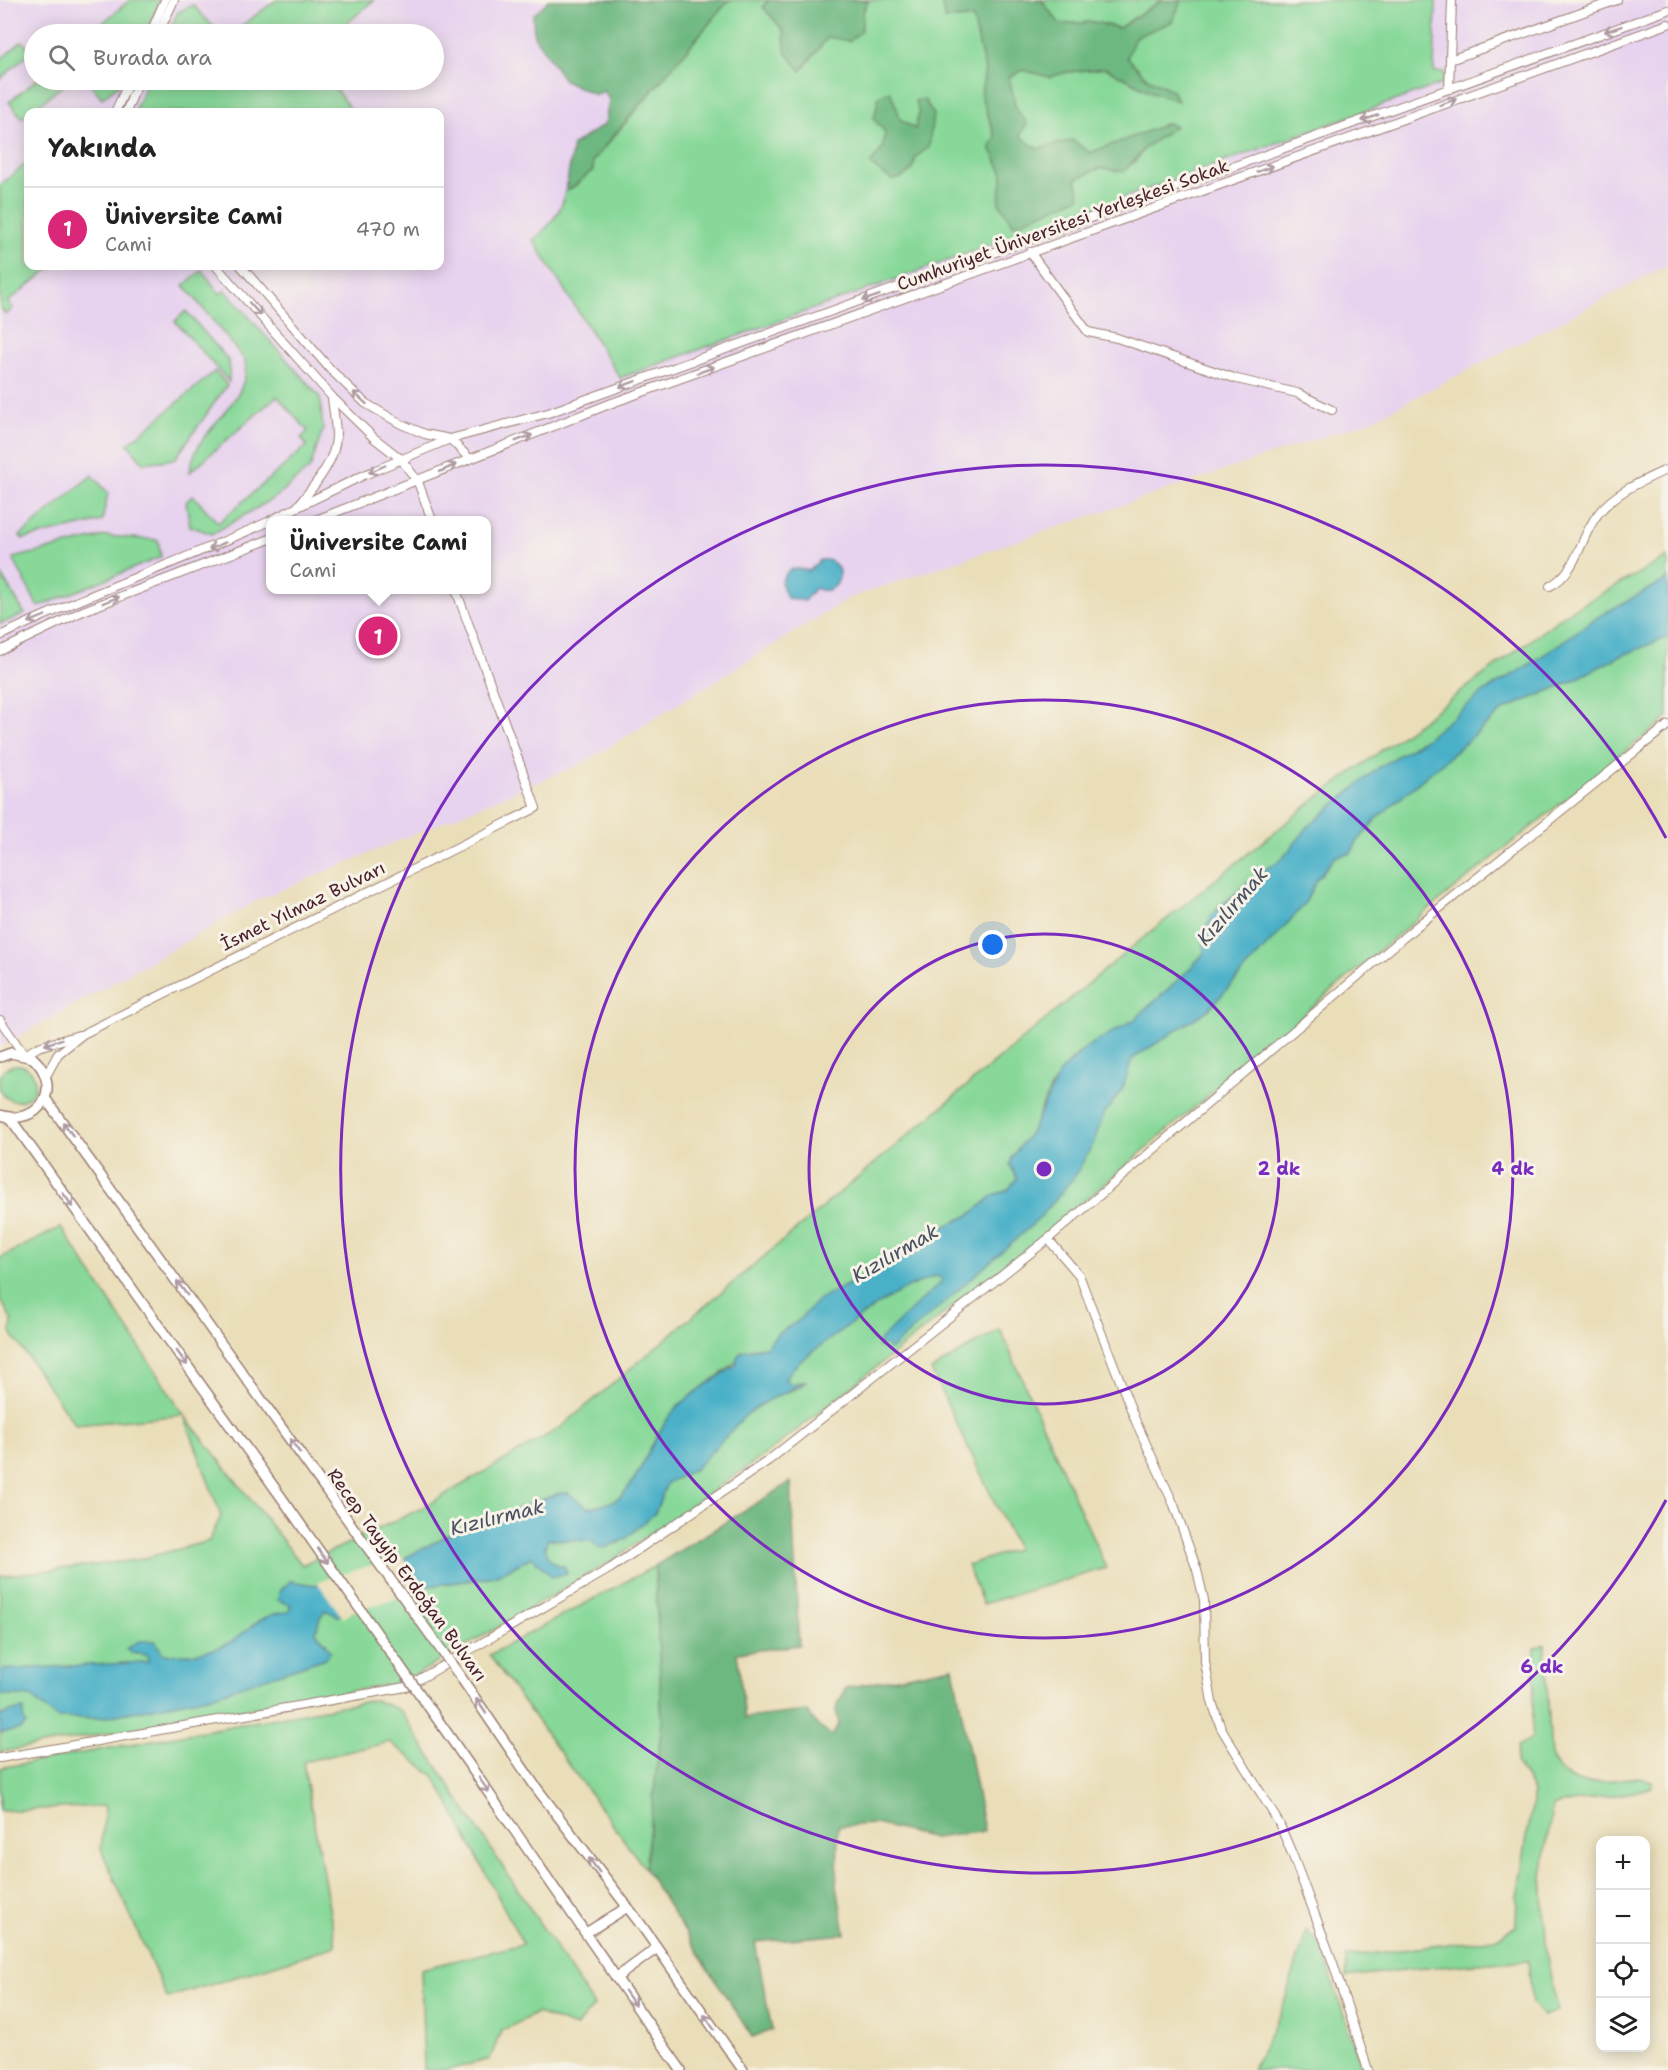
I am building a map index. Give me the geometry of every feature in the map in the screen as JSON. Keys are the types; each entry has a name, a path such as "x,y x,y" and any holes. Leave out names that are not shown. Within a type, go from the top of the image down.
{"street":[{"path":"154,24 165,0"},
{"path":"163,24 174,0"},
{"path":"1449,89 1452,0"},
{"path":"1450,60 1617,0"},
{"name":"Cumhuriyet Üniversitesi Yerleşkesi Sokak","path":"280,516 401,459 450,439 548,413 1668,10"},
{"name":"Cumhuriyet Üniversitesi Yerleşkesi Sokak","path":"327,516 418,482 469,458 1030,252 1668,24"},
{"path":"117,108 125,90"},
{"path":"128,108 136,90"},
{"path":"1030,252 1088,332 1117,338 1237,379 1297,393 1332,410"},
{"path":"220,270 332,397 374,438 401,459 418,482 431,516"},
{"name":"Cumhuriyet Üniversitesi Yerleşkesi Sokak","path":"245,270 330,369 365,403 401,424 424,434 450,439"},
{"name":"Cumhuriyet Üniversitesi Yerleşkesi Sokak","path":"295,509 318,481 337,438 332,397"},
{"path":"450,439 469,458"},
{"path":"1550,586 1564,575 1598,514 1612,500 1668,469"},
{"name":"Cumhuriyet Üniversitesi Yerleşkesi Sokak","path":"0,636 80,601 185,560 266,523"},
{"path":"0,651 83,611 266,541"},
{"name":"İsmet Yılmaz Bulvarı","path":"0,1057 11,1053 25,1055 38,1047 83,1034 536,808 457,594"},
{"path":"0,1758 406,1687 611,1568 769,1460 1048,1239 1416,927 1668,725"},
{"path":"0,1020 25,1055 41,1066 46,1076"},
{"name":"İsmet Yılmaz Bulvarı","path":"45,1098 46,1076 58,1054 83,1034"},
{"path":"5,1116 31,1114 45,1098"},
{"name":"Recep Tayyip Erdoğan Bulvarı","path":"45,1098 462,1678 535,1786 657,1948 743,2070"},
{"path":"5,1116 289,1508 681,2070"},
{"path":"1048,1239 1079,1275 1136,1422 1178,1516 1204,1600 1205,1662 1212,1702 1221,1728 1279,1823 1293,1856 1333,1963 1368,2070"},
{"path":"586,1933 626,1908"},
{"path":"615,1978 657,1948"}],"shaded area":[{"path":"0,0 1668,0 1668,265 1372,420 849,598 583,763 258,900 0,1047"}],"green space":[{"path":"130,0 160,0 149,24 101,24"},
{"path":"276,0 374,0 346,24 244,24"},
{"path":"549,0 729,0 593,160 593,170 572,188 566,190 573,145 605,124 609,100 604,91 595,95 564,80 534,36 533,15"},
{"path":"729,0 768,0 763,7 784,31 785,51 801,71 828,36 849,41 869,0 941,0 945,19 973,18 985,70 981,95 996,138 990,147 1003,174 999,203 1080,197 1076,179 1100,167 1134,163 1145,148 1175,126 1167,123 1090,153 1072,140 1038,150 1019,136 1027,123 1016,109 1009,77 1023,70 1049,77 1068,72 1106,68 1149,91 1172,90 1147,78 1127,57 1135,37 1172,22 1182,0 1436,0 1434,72 1444,72 1444,83 620,378 533,240 554,218 562,205 566,190 572,188 593,170 593,161","holes":["890,92 901,120 915,130 919,113 913,169 901,178 892,180 871,164 883,148 885,132 874,119 879,96"]},
{"path":"768,0 869,0 864,7 861,31 849,41 828,37 801,71 785,51 784,31 763,7"},
{"path":"941,0 1041,0 1060,24 1094,22 1119,28 1162,0 1182,0 1172,22 1135,37 1127,57 1147,78 1172,90 1178,101 1149,91 1106,68 1068,72 1049,77 1023,70 1009,77 1016,109 1027,123 1020,136 1038,149 1072,140 1090,153 1167,123 1175,126 1145,148 1124,172 1100,168 1076,179 1080,197 1014,225 999,203 1003,174 990,147 996,138 981,95 985,70 973,18 945,19"},
{"path":"1041,0 1162,0 1119,28 1094,22 1060,24"},
{"path":"193,5 211,24 173,24 178,12"},
{"path":"22,41 24,43 24,58 0,79 0,60"},
{"path":"24,90 57,90 35,108 24,108 22,118 9,102"},
{"path":"95,90 112,90 102,98"},
{"path":"144,90 336,90 350,108 136,108"},
{"path":"890,91 901,120 915,129 919,113 915,101 924,99 933,114 929,147 916,157 913,169 901,178 892,180 870,164 883,148 885,132 874,119 879,96"},
{"path":"24,165 24,270 48,270 8,302 13,308 6,315 0,308 0,185"},
{"path":"202,270 220,294 225,290 320,397 323,430 310,468 276,497 212,534 190,526 186,502 193,495 218,523 307,446 301,438 308,431 277,396 190,472 201,442 232,403 245,375 245,360 184,285"},
{"path":"186,311 229,361 229,382 175,321"},
{"path":"215,371 227,385 175,459 144,463 128,444"},
{"path":"92,475 108,493 102,521 23,539 20,536"},
{"path":"105,536 158,540 161,557 38,607 13,558"},
{"path":"1668,557 1668,579 1601,615 1532,663 1484,692 1427,738 1378,768 1308,827 1283,858 1257,875 1218,908 1205,936 1204,953 1189,970 1134,1020 1085,1048 1072,1059 1051,1087 1032,1130 1012,1157 1010,1165 1017,1178 1008,1190 994,1195 970,1215 935,1231 897,1260 826,1295 797,1322 777,1334 766,1347 749,1349 672,1413 639,1471 618,1498 588,1508 568,1493 560,1493 448,1535 403,1559 314,1585 290,1581 291,1605 288,1613 269,1616 235,1640 212,1650 179,1655 163,1654 155,1641 132,1653 147,1655 148,1662 0,1670 0,1576 137,1560 209,1541 221,1516 184,1415 302,1565 422,1508 560,1428 1132,947 1317,798 1570,611"},
{"path":"0,573 25,614 0,624"},
{"path":"1668,637 1668,717 1413,922 1045,1234 765,1455 608,1563 404,1682 0,1752 0,1733 21,1729 24,1710 9,1712 0,1717 0,1695 31,1697 44,1708 86,1719 208,1697 326,1658 327,1644 316,1632 320,1617 325,1610 344,1614 424,1587 486,1578 508,1570 532,1557 552,1577 566,1573 564,1566 554,1563 548,1557 545,1549 547,1539 593,1541 597,1547 619,1543 655,1513 666,1483 695,1469 745,1416 771,1398 800,1387 805,1381 791,1384 785,1379 794,1367 868,1311 894,1295 937,1276 943,1280 878,1347 1092,1146 1104,1114 1122,1090 1132,1059 1208,1010 1304,905 1317,879 1335,857 1351,853 1377,818 1505,709 1570,682 1618,657"},
{"path":"17,1065 30,1070 35,1083 30,1096 17,1101 4,1096 -1,1083 4,1070"},
{"path":"61,1227 184,1415 75,1425 11,1333 12,1321 0,1298 0,1258"},
{"path":"1000,1329 1106,1568 983,1604 967,1565 1017,1549 931,1370"},
{"path":"791,1482 799,1645 737,1653 745,1718 807,1711 818,1726 832,1736 839,1724 836,1709 846,1688 953,1667 984,1831 934,1838 875,1824 838,1826 837,1886 845,1934 755,1942 772,2030 752,2037 645,1869 662,1722 655,1566"},
{"path":"655,1566 662,1722 645,1869 489,1655"},
{"path":"1545,1644 1551,1759 1562,1773 1573,1780 1585,1783 1638,1778 1652,1781 1652,1787 1640,1791 1552,1807 1542,1877 1547,1956 1557,2011 1543,2016 1532,2003 1528,1960 1346,1977 1346,1957 1497,1938 1516,1926 1517,1897 1533,1791 1516,1762 1518,1746 1532,1738 1535,1648"},
{"path":"374,1700 400,1710 594,2006 576,2027 537,2013 501,2031 490,2059 448,2070 424,2070 421,1969 523,1944 434,1776 390,1742 303,1762 336,1946 167,1998 101,1849 105,1806 0,1811 0,1768"},
{"path":"1307,1930 1321,1946 1362,2070 1252,2070 1281,2013"}],"water":[{"path":"820,560 830,561 836,565 839,578 836,584 831,589 815,588 804,601 787,598 781,582 783,577 792,569 809,571"},
{"name":"Kızılırmak","path":"1668,579 1668,637 1618,657 1570,682 1505,709 1377,818 1351,853 1335,857 1317,879 1304,905 1208,1010 1132,1059 1122,1090 1104,1114 1092,1146 1075,1176 1040,1218 890,1350 885,1345 878,1347 880,1340 943,1280 937,1276 894,1295 868,1311 806,1357 785,1379 791,1384 807,1381 758,1406 745,1416 695,1469 667,1483 655,1513 625,1539 605,1548 597,1547 592,1541 548,1539 545,1546 548,1557 556,1564 564,1566 567,1573 552,1577 532,1557 495,1576 424,1587 338,1616 325,1610 320,1617 316,1632 331,1651 326,1658 208,1697 101,1718 57,1718 31,1697 0,1695 0,1670 148,1662 147,1655 132,1653 126,1649 139,1641 155,1641 163,1654 179,1655 212,1650 227,1644 262,1619 288,1612 291,1605 278,1600 279,1592 290,1581 314,1585 403,1559 448,1535 560,1493 568,1493 588,1508 619,1498 633,1482 659,1432 673,1412 695,1393 736,1365 737,1357 742,1351 766,1347 777,1334 797,1322 819,1299 897,1260 935,1231 970,1215 994,1195 1008,1190 1017,1178 1010,1165 1012,1157 1032,1130 1059,1074 1085,1048 1134,1020 1189,970 1204,953 1204,936 1212,915 1257,875 1283,858 1308,827 1378,768 1427,738 1484,692 1532,663 1601,615"},
{"path":"24,1709 23,1717 26,1724 21,1729 0,1733 0,1717 9,1712"}],"pier":[{"path":"402,1556 425,1590 352,1612 343,1618 317,1582"}],"place":[{"name":"Üniversite Cami","path":"378,636"}]}
